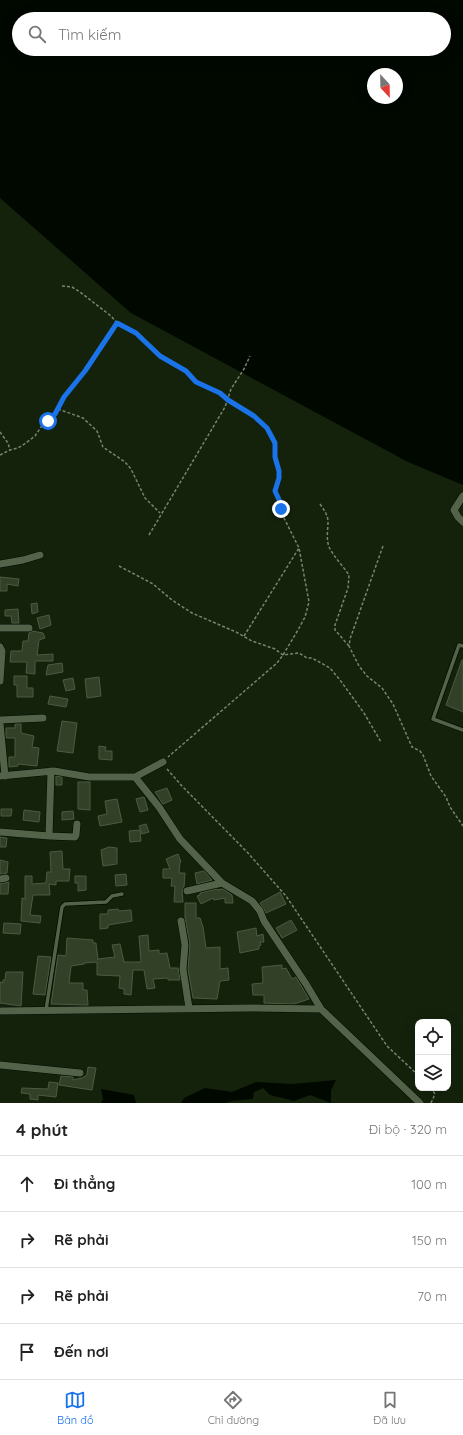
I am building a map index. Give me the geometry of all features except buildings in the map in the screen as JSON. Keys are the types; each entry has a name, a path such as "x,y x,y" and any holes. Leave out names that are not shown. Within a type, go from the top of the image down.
{"street":[{"path":"463,496 454,510 463,522"},
{"path":"0,564 40,555"},
{"path":"0,628 29,628"},
{"path":"0,647 2,652 0,681"},
{"path":"0,720 43,718"},
{"path":"0,723 2,776 51,771 90,777 135,777 162,762"},
{"path":"49,836 51,771"},
{"path":"135,777 159,807 180,839 222,883 252,900 321,1009 420,1103"},
{"path":"0,832 75,837 77,824"},
{"path":"187,891 222,883"},
{"path":"181,921 185,945 183,969 189,1008"},
{"path":"0,1011 189,1008 321,1009"},
{"path":"0,1065 80,1073"}],"lane":[{"path":"463,646 458,645 434,719 463,730"},
{"path":"46,1010 62,907 64,904 106,902 112,896 122,894"}],"path":[{"path":"62,286 72,287 80,292 117,323 136,333 160,356 186,371 196,382 220,393 228,400 254,416 267,428 272,436 275,443 275,457 279,471 279,478 275,491 281,504 282,514 299,548 309,602 305,617 277,663 162,762 182,786 248,853 286,896 387,1046 415,1072"},
{"path":"0,455 18,448 35,436 41,427 55,414 64,397 85,371 117,323"},
{"path":"149,535 160,514 169,502 210,432 228,400 231,389 244,369 250,356"},
{"path":"58,409 83,418 97,431 101,444 125,462 131,469 146,498 160,514"},
{"path":"0,432 8,443 10,450"},
{"path":"320,504 326,513 328,521 327,539 329,546 350,575 348,588 335,625 336,630 349,646 359,666 367,676 382,688 393,704 412,747 420,751 423,755 431,776 446,797 450,807 463,826"},
{"path":"349,646 363,600 383,546"},
{"path":"244,636 299,548"},
{"path":"119,566 149,581 172,600 192,613 252,641 275,649 283,655 299,653 330,668 364,713 381,742"},
{"path":"431,1103 435,1094 434,1091"}],"shaded area":[{"path":"0,0 463,0 463,485 408,462 131,313 0,198"},
{"path":"336,1080 331,1090 331,1103 310,1095 294,1101 270,1095 263,1088 254,1092 253,1099 225,1103 181,1103 184,1098 205,1088 232,1092 256,1082 293,1084"},
{"path":"101,1089 134,1095 136,1103 101,1103 103,1099"}],"route":[{"path":"48,421 55,414 72,385 85,371 117,323 136,333 160,356 186,371 196,382 220,393 228,400 254,416 267,428 275,443 275,457 279,471 279,478 275,491 281,504 281,509"}]}
